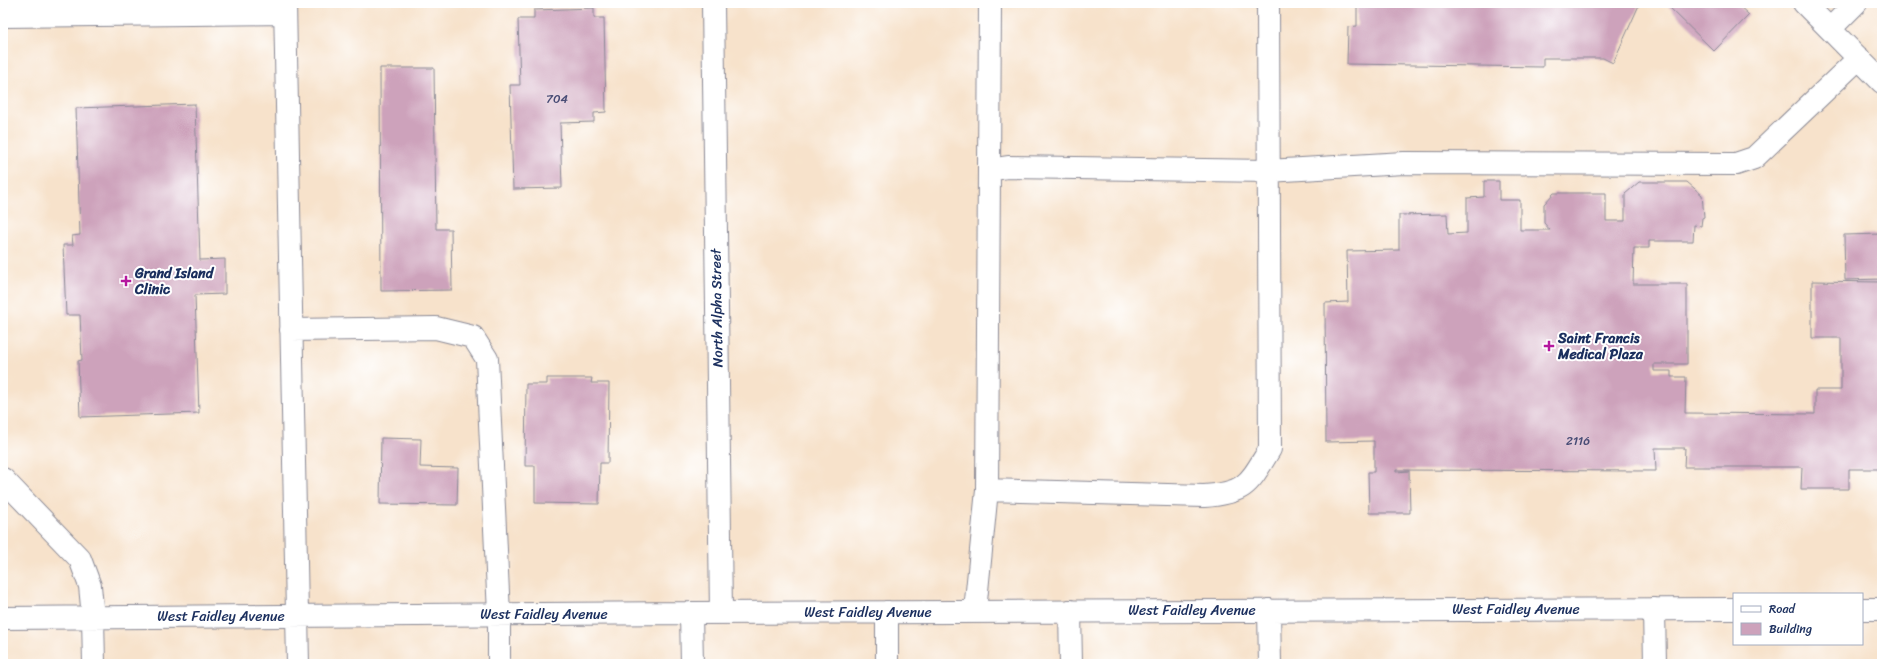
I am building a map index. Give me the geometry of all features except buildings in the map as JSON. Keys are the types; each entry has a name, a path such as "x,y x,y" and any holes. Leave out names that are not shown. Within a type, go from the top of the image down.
{"street":[{"name":"North Alpha Street","path":"713,3 721,613"},
{"path":"975,611 987,490 990,3"},
{"path":"987,490 1204,496 1226,495 1249,483 1270,449 1268,3"},
{"path":"1804,3 1882,82"},
{"path":"1830,29 1856,3"},
{"path":"3,16 285,8 298,664"},
{"path":"989,170 1008,167 1268,171 1404,163 1736,164 1754,158 1859,58"},
{"path":"291,330 436,328 473,337 487,359 499,614 499,664"},
{"path":"3,479 80,559 90,586 93,617 94,664"},
{"path":"1654,609 1655,664"},
{"name":"West Faidley Avenue","path":"3,618 975,611 1733,609"},
{"path":"1863,609 1882,609"},
{"path":"1269,610 1270,664"},
{"path":"1070,611 1071,664"},
{"path":"887,612 887,664"},
{"path":"691,613 692,664"}],"place":[{"name":"Grand Island Clinic","path":"126,281"},
{"name":"Saint Francis Medical Plaza","path":"1549,346"}]}
